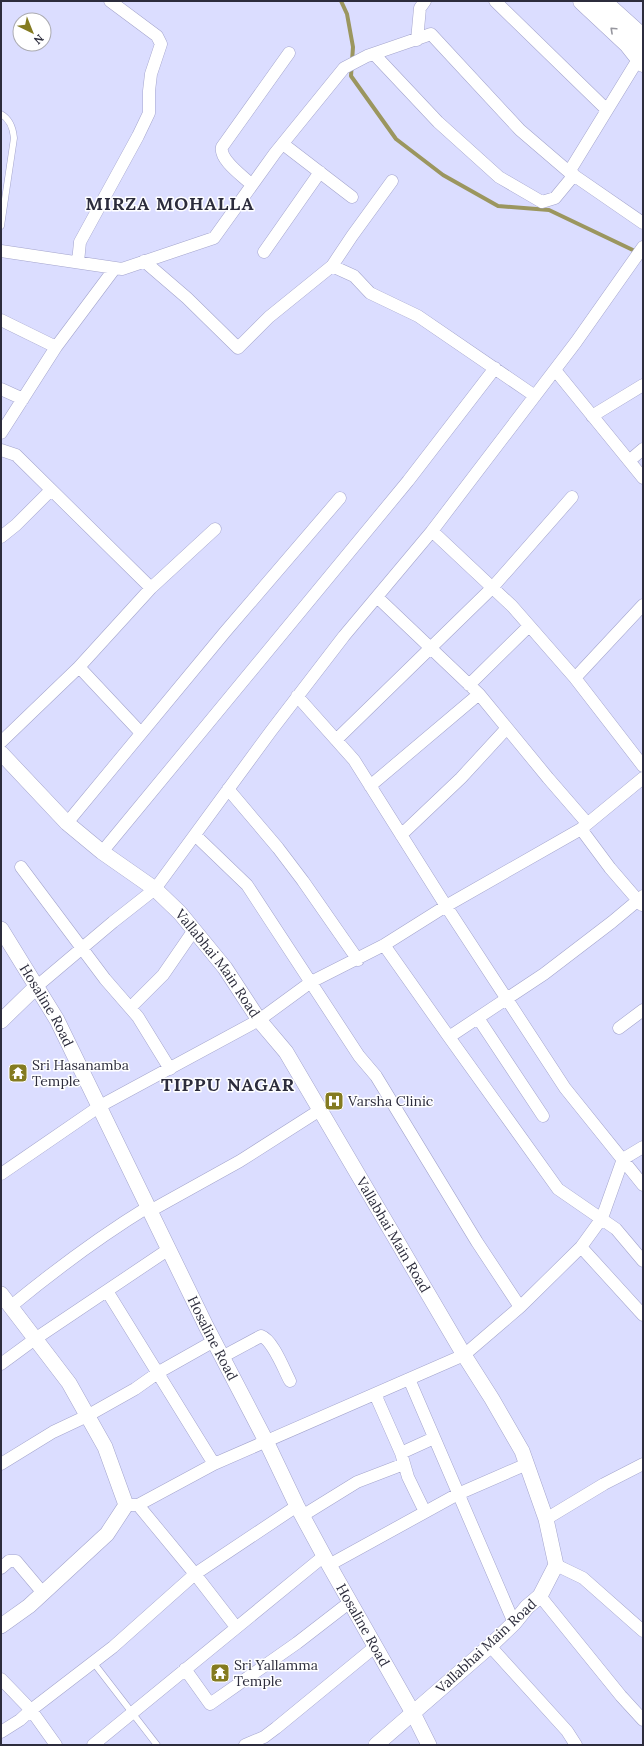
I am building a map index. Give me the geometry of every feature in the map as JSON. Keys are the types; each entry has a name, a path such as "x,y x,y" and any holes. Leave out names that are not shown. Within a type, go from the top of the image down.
{"main road":[{"path":"589,2 638,35 641,60"}],"street":[{"path":"78,262 80,242 149,113 148,91 151,74 161,44 157,36 110,1"},
{"path":"416,40 420,8 425,1"},
{"path":"494,1 607,110"},
{"path":"1,251 122,269 214,238 283,144 344,68 370,55 431,34 520,130 572,174 643,224"},
{"path":"252,185 224,158 221,152 222,147 289,53"},
{"path":"370,55 438,122 499,177 542,202 555,198 572,174 607,110 641,60"},
{"path":"283,144 352,197"},
{"path":"264,252 320,172"},
{"path":"144,262 187,298 238,348 269,318 332,266 392,181"},
{"path":"1,1021 36,987 155,889 228,789 344,636 432,531 555,370 643,247"},
{"path":"332,266 354,276 370,293 418,316 535,396"},
{"path":"1,433 56,347 115,268"},
{"path":"1,320 56,347"},
{"path":"102,852 408,481 495,368"},
{"path":"555,370 643,478"},
{"path":"592,416 643,386"},
{"path":"1,389 23,399"},
{"path":"1,450 16,455 151,588"},
{"path":"629,461 643,450"},
{"path":"1,537 16,525 51,490"},
{"path":"336,740 492,588 572,497"},
{"path":"67,823 225,632 340,498"},
{"path":"1,742 78,667 151,588 215,529"},
{"path":"432,531 512,606 575,678 643,766"},
{"path":"377,597 479,694 584,826 610,868 641,901 544,974 449,1037"},
{"path":"575,678 643,605"},
{"path":"469,685 529,626"},
{"path":"78,667 141,733"},
{"path":"370,786 479,694"},
{"path":"298,696 354,760 446,906 565,1088 641,1179"},
{"path":"401,835 462,778 507,728"},
{"name":"Vallabhai Main Road","path":"1,753 67,823 102,852 155,889 180,913 225,968 259,1020 286,1052 464,1355 496,1406 522,1451 527,1464 546,1519 556,1565 540,1596 527,1607 514,1623 490,1646 376,1745"},
{"path":"1,1174 100,1106 259,1020 311,982 358,960 446,906 584,826 643,778"},
{"path":"228,789 304,881 358,960"},
{"path":"195,834 247,885 359,1056 376,1076 477,1242 520,1307"},
{"path":"21,868 82,948 138,1017 170,1069"},
{"name":"Hosaline Road","path":"1,929 57,1020 214,1342 266,1441 300,1511 326,1560 413,1712 429,1745"},
{"path":"130,1008 163,975 194,930"},
{"path":"384,945 558,1189 616,1229 643,1261"},
{"path":"619,1028 643,1010"},
{"path":"478,1018 543,1116"},
{"path":"10,1307 76,1254 108,1231 240,1161 320,1110"},
{"path":"1,1626 29,1606 107,1534 132,1505 214,1464 464,1355 520,1307 581,1247 602,1218 623,1159 643,1148"},
{"path":"581,1247 643,1315"},
{"path":"1,1364 35,1339 168,1249"},
{"path":"107,1291 214,1464"},
{"path":"1,1294 69,1383 105,1447 132,1505 195,1574 236,1628"},
{"path":"222,1358 261,1336 264,1337 271,1344 290,1381"},
{"path":"1,1464 53,1432 87,1416 135,1389 158,1372 214,1342"},
{"path":"409,1379 514,1623"},
{"path":"375,1394 403,1458 408,1477 425,1512"},
{"path":"1,1732 20,1720 119,1642 195,1574 300,1511 403,1458 434,1438"},
{"path":"93,1745 236,1628 326,1560 425,1512 458,1494 527,1464"},
{"path":"546,1519 604,1484 643,1464"},
{"path":"1,1568 10,1561 16,1561 43,1593"},
{"path":"556,1565 583,1578 643,1631"},
{"path":"540,1596 621,1696 643,1720"},
{"path":"185,1669 210,1704 297,1644 350,1602"},
{"path":"245,1745 264,1737 276,1728 376,1646"},
{"path":"490,1646 567,1731 576,1745"},
{"path":"1,1678 31,1710 56,1745"}],"lane":[{"path":"1,114 6,117 13,128 14,138 1,226"},
{"path":"93,1662 157,1745"}],"waterway":[{"path":"341,1 347,14 353,47 351,76 396,139 443,175 498,206 549,210 637,252"}],"place":[{"name":"Sri Hasanamba Temple","path":"18,1073"},
{"name":"Varsha Clinic","path":"334,1101"},
{"name":"Sri Yallamma Temple","path":"220,1673"}],"district":[{"name":"MIRZA MOHALLA","path":"170,203"},
{"name":"TIPPU NAGAR","path":"228,1084"}]}
